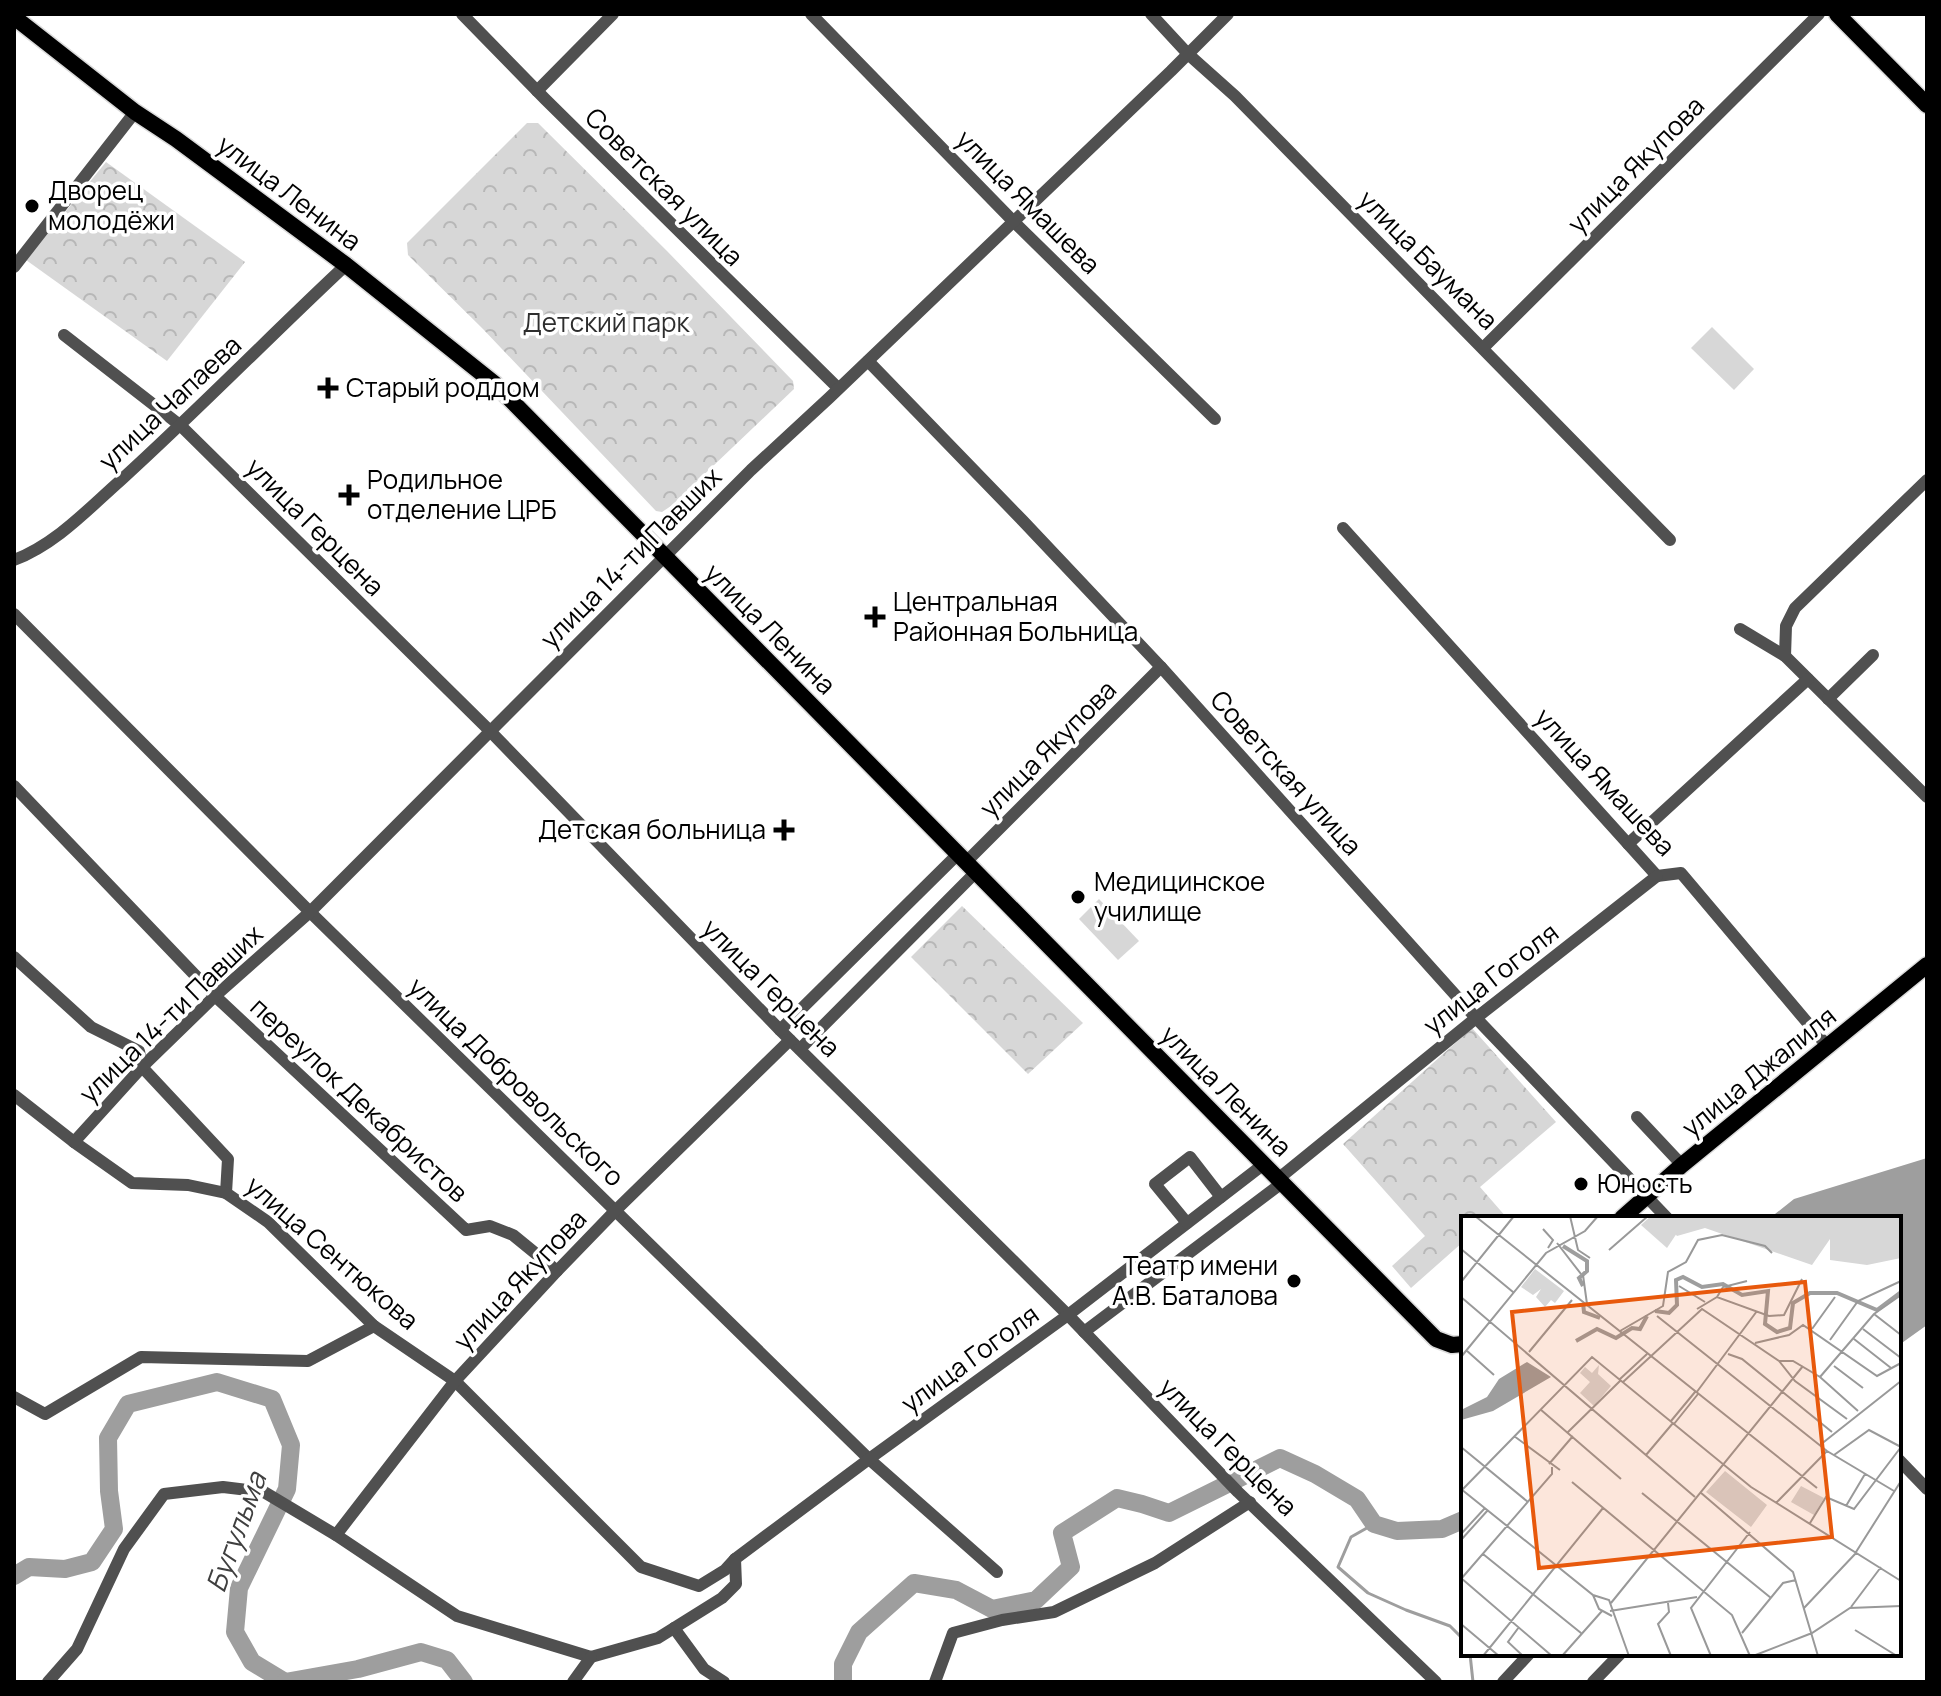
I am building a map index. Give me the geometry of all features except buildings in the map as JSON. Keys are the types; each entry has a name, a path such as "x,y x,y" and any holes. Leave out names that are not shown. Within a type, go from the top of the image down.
{"main road":[{"path":"1837,14 1927,105"},
{"name":"улица Ленина","path":"14,17 135,112 346,265 495,384 1436,1339 1452,1345 1461,1344"},
{"name":"улица Джалиля","path":"1624,1216 1682,1165 1927,965"}],"street":[{"name":"Советская улица","path":"462,14 838,388"},
{"path":"537,91 613,14"},
{"name":"улица Ямашева","path":"811,14 1013,221 1215,419"},
{"name":"улица Баумана","path":"1151,14 1670,540"},
{"name":"улица 14-ти Павших","path":"74,1142 142,1067 215,996 310,912 751,470 1228,14"},
{"name":"улица Якупова","path":"1483,348 1819,14"},
{"path":"14,267 135,112"},
{"name":"улица Чапаева","path":"14,560 30,554 62,532 181,426 346,265"},
{"name":"улица Герцена","path":"64,335 181,426 489,730 780,1030 1068,1315 1238,1492 1436,1682"},
{"name":"Советская улица","path":"868,361 1161,667 1476,1018 1665,1216"},
{"path":"1785,656 1786,626 1795,608 1927,480"},
{"name":"улица Ямашева","path":"1343,528 1657,876 1681,873 1828,1047"},
{"name":"улица Добровольского","path":"14,615 310,912 869,1459 997,1572"},
{"path":"1740,629 1785,656 1927,797"},
{"path":"1828,699 1873,655"},
{"name":"улица Якупова","path":"336,1535 455,1381 557,1271 616,1210 795,1045 967,862 1161,667"},
{"path":"1628,844 1808,679"},
{"path":"14,786 215,996"},
{"path":"780,1030 967,862"},
{"name":"улица Гоголя","path":"1084,1332 1280,1181 1476,1018 1657,876"},
{"name":"улица Сентюкова","path":"14,957 91,1027 139,1051 142,1067 228,1159 226,1193 268,1222 374,1326 455,1381 641,1567 699,1586"},
{"name":"переулок Декабристов","path":"215,996 466,1230 490,1226 513,1235 557,1271"},
{"path":"14,1095 132,1183 188,1185 226,1193"},
{"path":"1637,1117 1682,1165"},
{"path":"1187,1223 1155,1184 1190,1157 1221,1197"},
{"name":"улица Гоголя","path":"699,1586 725,1570 735,1559 869,1459 1068,1315 1264,1164"},
{"path":"14,1397 45,1414 141,1357 308,1361 374,1326"},
{"path":"1901,1462 1927,1489"},
{"path":"48,1682 77,1649 124,1549 164,1494 223,1487 264,1492 336,1535 457,1616 591,1657 658,1638 722,1598 736,1584 735,1559"},
{"path":"935,1682 953,1633 1002,1620 1054,1612 1155,1563 1250,1502"},
{"path":"674,1628 704,1669 724,1682"},
{"path":"1503,1682 1527,1656"},
{"path":"1593,1682 1618,1656"},
{"path":"573,1682 591,1657"}],"green space":[{"name":"Детский парк","path":"527,123 538,123 793,381 794,389 662,512 656,511 408,255 407,243"},
{"path":"106,162 245,262 167,361 26,260"},
{"path":"1712,327 1754,369 1734,390 1691,348"},
{"path":"1099,899 1139,941 1118,960 1079,919"},
{"path":"962,906 1083,1023 1028,1074 911,957"},
{"path":"1472,1028 1556,1122 1480,1187 1505,1216 1461,1216 1461,1244 1411,1288 1392,1266 1425,1236 1343,1144"}],"shaded area":[{"path":"1927,1158 1927,1325 1901,1344 1901,1216 1773,1216 1794,1199"}],"waterway":[{"name":"Бугульма","path":"14,1576 29,1567 65,1569 92,1562 114,1529 109,1491 108,1438 128,1404 217,1382 272,1399 291,1445 287,1489 239,1588 235,1632 252,1662 285,1682"},
{"name":"Бугульма","path":"843,1682 843,1664 859,1632 914,1583 956,1590 992,1609 1036,1600 1071,1567 1062,1533 1117,1498 1169,1513 1280,1458 1357,1499 1374,1524 1397,1531 1442,1529 1461,1521"},
{"path":"1374,1524 1351,1537 1338,1567 1368,1593 1450,1626 1461,1637"},
{"name":"Бугульма","path":"285,1682 358,1669 421,1652 447,1660 464,1682"},
{"path":"1470,1656 1473,1682"}],"place":[{"name":"Дворец молодёжи","path":"32,206"},
{"name":"Старый роддом","path":"328,388"},
{"name":"Родильное отделение ЦРБ","path":"349,495"},
{"name":"Центральная Районная Больница","path":"875,617"},
{"name":"Детская больница","path":"784,830"},
{"name":"Медицинское училище","path":"1078,897"},
{"name":"Юность","path":"1581,1184"},
{"name":"Театр имени А.В. Баталова","path":"1294,1281"}]}
